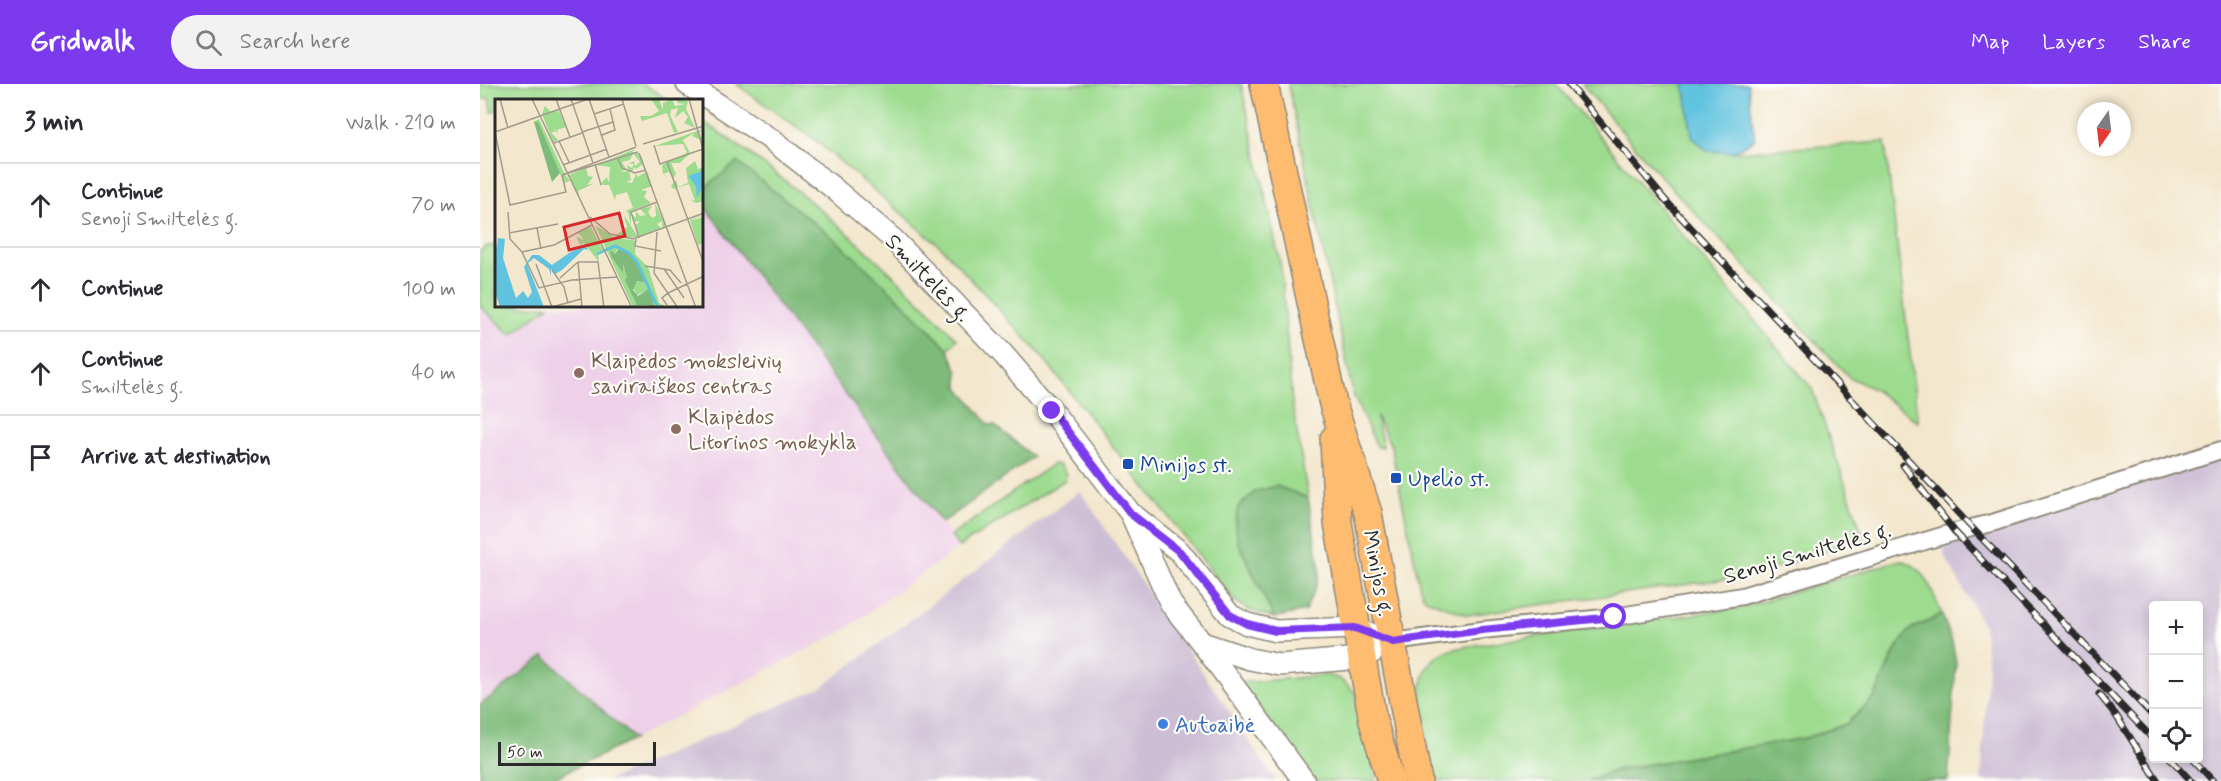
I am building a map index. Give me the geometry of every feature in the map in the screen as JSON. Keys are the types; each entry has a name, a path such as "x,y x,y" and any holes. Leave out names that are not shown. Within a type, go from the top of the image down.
{"main road":[{"name":"Minijos g.","path":"1264,84 1333,404 1368,513 1418,781"},
{"name":"Minijos g.","path":"1333,404 1338,523 1373,721 1391,781"}],"street":[{"name":"Smiltelės g.","path":"687,84 772,140 832,186 894,240 1003,354 1052,411 1131,514"},
{"name":"Senoji Smiltelės g.","path":"1393,642 1482,630 1614,617 1742,596 1992,523 2221,450"},
{"path":"1131,514 1180,552 1230,615 1247,624 1276,631 1355,628 1393,642"},
{"path":"1131,514 1171,604 1202,642 1304,781"},
{"path":"1202,642 1250,659 1280,665 1361,658 1393,642"}],"shaded area":[{"name":"Klaipėdos Litorinos mokykla","path":"704,206 959,547 845,630 634,739 545,656 480,705 480,306 511,334 546,308 704,308"},
{"path":"2221,458 2221,781 1981,781 1988,668 1983,625 1944,555 1944,549 1948,544"},
{"path":"1080,491 1276,781 607,781 822,687"}],"green space":[{"path":"480,84 643,84 667,99 495,99 495,111 491,112 489,98 480,99"},
{"path":"736,84 1241,84 1281,267 1292,402 1308,498 1276,486 1238,542 1274,618 1249,610 1235,601 1039,353 941,247 815,140"},
{"path":"1288,84 1556,84 1812,389 1864,538 1755,575 1467,615 1425,599 1420,588 1391,446 1376,415 1383,447 1377,447 1354,397"},
{"path":"1582,84 1684,84 1692,136 1707,151 1733,152 1885,142 1918,422 1875,390 1849,377 1654,169"},
{"path":"704,122 771,170 836,223 957,339 948,349 896,296 737,163 704,188"},
{"path":"737,162 836,240 948,349 958,372 958,386 989,425 995,425 1033,457 942,523 704,206 704,188"},
{"path":"495,245 495,308 546,308 511,335 480,306 480,250"},
{"path":"1053,464 1060,465 1066,474 1065,480 959,547 951,536"},
{"path":"1276,486 1308,498 1320,569 1316,587 1305,611 1274,618 1238,542 1235,525 1238,507 1256,491"},
{"path":"1900,560 1909,563 1923,574 1932,589 1942,615 1911,629 1897,647 1874,698 1846,724 1805,738 1616,770 1588,781 1437,781 1424,730 1421,692 1424,675 1432,662 1445,652 1468,646 1744,607"},
{"path":"1942,615 1952,641 1956,662 1948,781 1588,781 1616,770 1805,738 1846,724 1874,698 1897,647 1911,629"},
{"path":"544,656 634,739 548,781 480,781 480,705"},
{"path":"1327,675 1340,679 1355,692 1377,781 1313,781 1239,683"}],"water":[{"path":"1684,84 1748,84 1755,139 1733,152 1707,151 1692,136"}],"railway":[{"path":"1569,84 1665,200 1972,528 2149,712"},
{"path":"1903,465 1955,532 2149,735"},
{"path":"2099,694 2115,714 2158,781"},
{"path":"2175,763 2191,781"},
{"path":"2197,763 2213,781"}],"place":[{"name":"Klaipėdos moksleivių saviraiškos centras","path":"579,373"},
{"name":"Klaipėdos Litorinos mokykla","path":"676,429"},
{"name":"Minijos st.","path":"1128,464"},
{"name":"Upelio st.","path":"1396,478"},
{"name":"Autoaibė","path":"1163,724"}],"route":[{"path":"1052,411 1131,514 1180,552 1230,615 1247,624 1276,631 1355,628 1393,642 1482,630 1614,617"}]}
